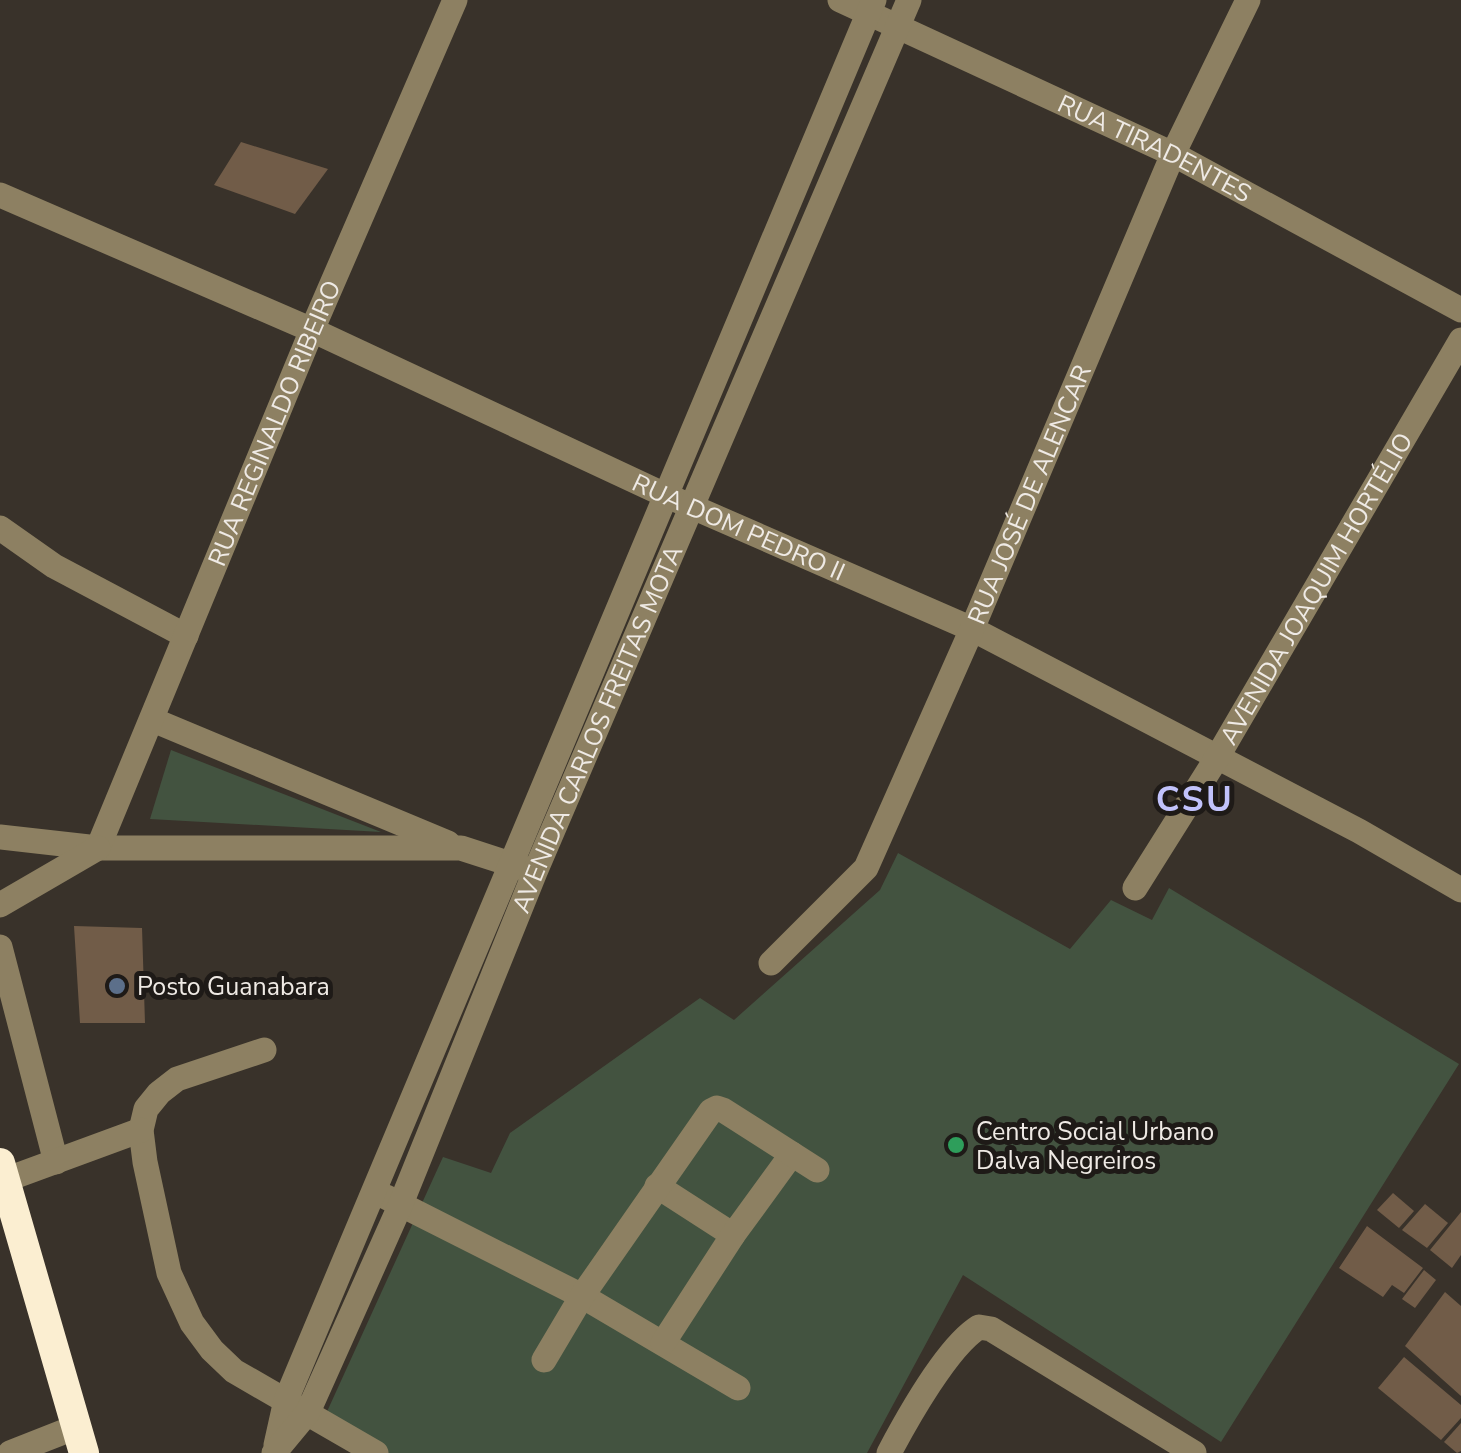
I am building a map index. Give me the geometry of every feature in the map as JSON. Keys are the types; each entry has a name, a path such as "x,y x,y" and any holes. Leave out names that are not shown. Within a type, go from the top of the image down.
{"highway":[{"path":"2,1172 80,1440"}],"street":[{"name":"RUA REGINALDO RIBEIRO","path":"98,848 312,330 455,0"},
{"name":"RUA TIRADENTES","path":"840,0 871,7 896,28 1173,154 1461,310"},
{"name":"AVENIDA CARLOS FREITAS MOTA","path":"297,1406 376,1192 692,506 909,0"},
{"name":"RUA JOSÉ DE ALENCAR","path":"772,963 866,868 1173,154 1248,0"},
{"name":"AVENIDA CARLOS FREITAS MOTA","path":"274,1452 400,1206 523,868 666,495 871,7"},
{"name":"RUA DOM PEDRO II","path":"0,194 312,330 666,495 972,629 1218,756 1461,890"},
{"name":"AVENIDA JOAQUIM HORTÉLIO","path":"1135,888 1218,756 1461,340"},
{"path":"0,528 54,566 186,636"},
{"path":"153,720 461,848 523,868"},
{"path":"0,837 98,848 461,848"},
{"path":"0,905 98,848"},
{"path":"0,947 56,1162"},
{"path":"264,1050 177,1078 158,1092 146,1109 141,1130 169,1273 192,1323 234,1371 376,1453"},
{"path":"544,1360 582,1296 706,1116 718,1108 817,1170"},
{"path":"2,1172 56,1162 141,1130"},
{"path":"663,1343 732,1235 792,1154"},
{"path":"657,1186 732,1235"},
{"path":"376,1192 582,1296 738,1388"},
{"path":"889,1453 965,1336 979,1327 991,1329 1194,1453"},
{"path":"10,1453 80,1440"}],"green space":[{"path":"171,750 381,832 150,819"},
{"name":"Centro Social Urbano Dalva Negreiros","path":"898,853 1070,949 1111,900 1152,920 1169,888 1459,1064 1221,1442 963,1275 867,1453 387,1453 325,1416 443,1157 491,1173 510,1133 700,998 734,1020 880,890"}],"building":[{"path":"241,142 328,169 295,214 214,185"},
{"path":"74,926 142,928 145,1023 80,1023"},
{"path":"1393,1193 1414,1211 1399,1228 1377,1210"},
{"path":"1425,1204 1448,1223 1427,1248 1402,1230"},
{"path":"1461,1212 1461,1255 1452,1268 1430,1250"},
{"path":"1367,1226 1423,1268 1404,1293 1392,1285 1383,1297 1339,1268"},
{"path":"1424,1270 1436,1280 1415,1308 1402,1299"},
{"path":"1445,1292 1461,1306 1461,1396 1405,1346"},
{"path":"1404,1357 1461,1405 1461,1418 1441,1440 1378,1388"},
{"path":"1461,1423 1461,1451 1457,1453 1444,1442"}],"place":[{"name":"Posto Guanabara","path":"117,986"},
{"name":"Centro Social Urbano Dalva Negreiros","path":"956,1145"}],"district":[{"name":"CSU","path":"1195,799"}]}
